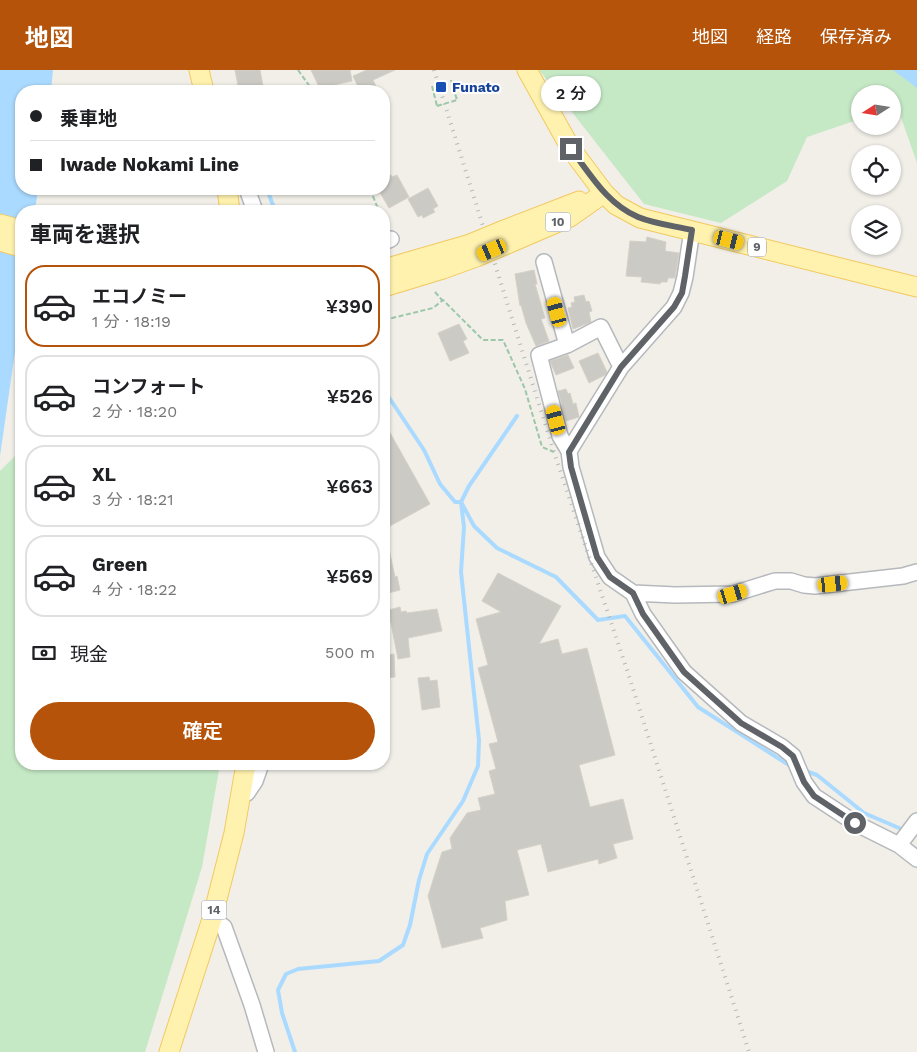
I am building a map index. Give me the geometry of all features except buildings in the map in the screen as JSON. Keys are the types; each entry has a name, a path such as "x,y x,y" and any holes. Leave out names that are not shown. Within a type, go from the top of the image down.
{"main road":[{"path":"199,70 203,85"},
{"path":"527,70 571,149 604,193"},
{"name":"9","path":"604,193 616,205 640,218 917,287"},
{"name":"10","path":"390,267 473,250 506,237 562,206 604,193"},
{"path":"0,224 15,228"},
{"path":"0,241 15,245"},
{"name":"10","path":"390,285 443,269 473,250"},
{"name":"14","path":"169,1052 212,919 234,833 245,770"}],"street":[{"path":"569,452 621,367 674,307 682,293 692,230"},
{"path":"544,262 567,345"},
{"path":"621,367 600,327 567,345 539,355 560,436 569,452 571,467 597,557 610,577 633,593 643,614 684,672 741,723 782,747 793,756 804,782 814,796 855,823 899,845 917,859"},
{"path":"633,593 675,595 733,594 775,581 791,581 815,586 903,576 917,572"},
{"path":"241,794 247,793 255,781 259,770"},
{"path":"899,845 917,821"},
{"path":"212,919 224,928 252,1005 266,1052"}],"path":[{"path":"298,70 309,85"},
{"path":"432,86 437,106 457,100 451,80"},
{"path":"435,292 483,340 503,340 525,389 542,447 554,452 569,452"},
{"path":"390,319 433,308 443,300"}],"green space":[{"path":"539,70 917,70 917,163 901,117 901,85 851,85 851,122 807,137 787,181 721,223 644,204"},
{"path":"15,456 15,770 219,770 202,867 145,1052 0,1052 0,471"}],"water":[{"path":"0,70 53,70 52,85 15,85 15,195 37,195 36,205 15,205 15,352 0,456"},
{"path":"893,70 917,70 917,88"}],"waterway":[{"path":"269,195 273,205"},
{"path":"390,399 424,450 440,484 455,502 461,502 474,526 497,548 556,577 598,620 625,616 698,707 792,767"},
{"path":"295,1052 282,1013 278,990 286,974 298,969 379,961 403,945 410,925 419,880 427,854 463,801 478,766 479,740 461,572 464,527 461,502 469,486 517,416"},
{"path":"803,770 817,775 864,813 906,831"}],"railway":[{"path":"434,70 554,452 627,670 749,1052"}],"place":[{"name":"Funato","path":"441,87"}],"route":[{"path":"571,149 604,193 616,205 640,218 692,230 682,293 674,307 621,367 569,452 571,467 597,557 610,577 633,593 643,614 684,672 741,723 782,747 793,756 804,782 814,796 855,823"}]}
